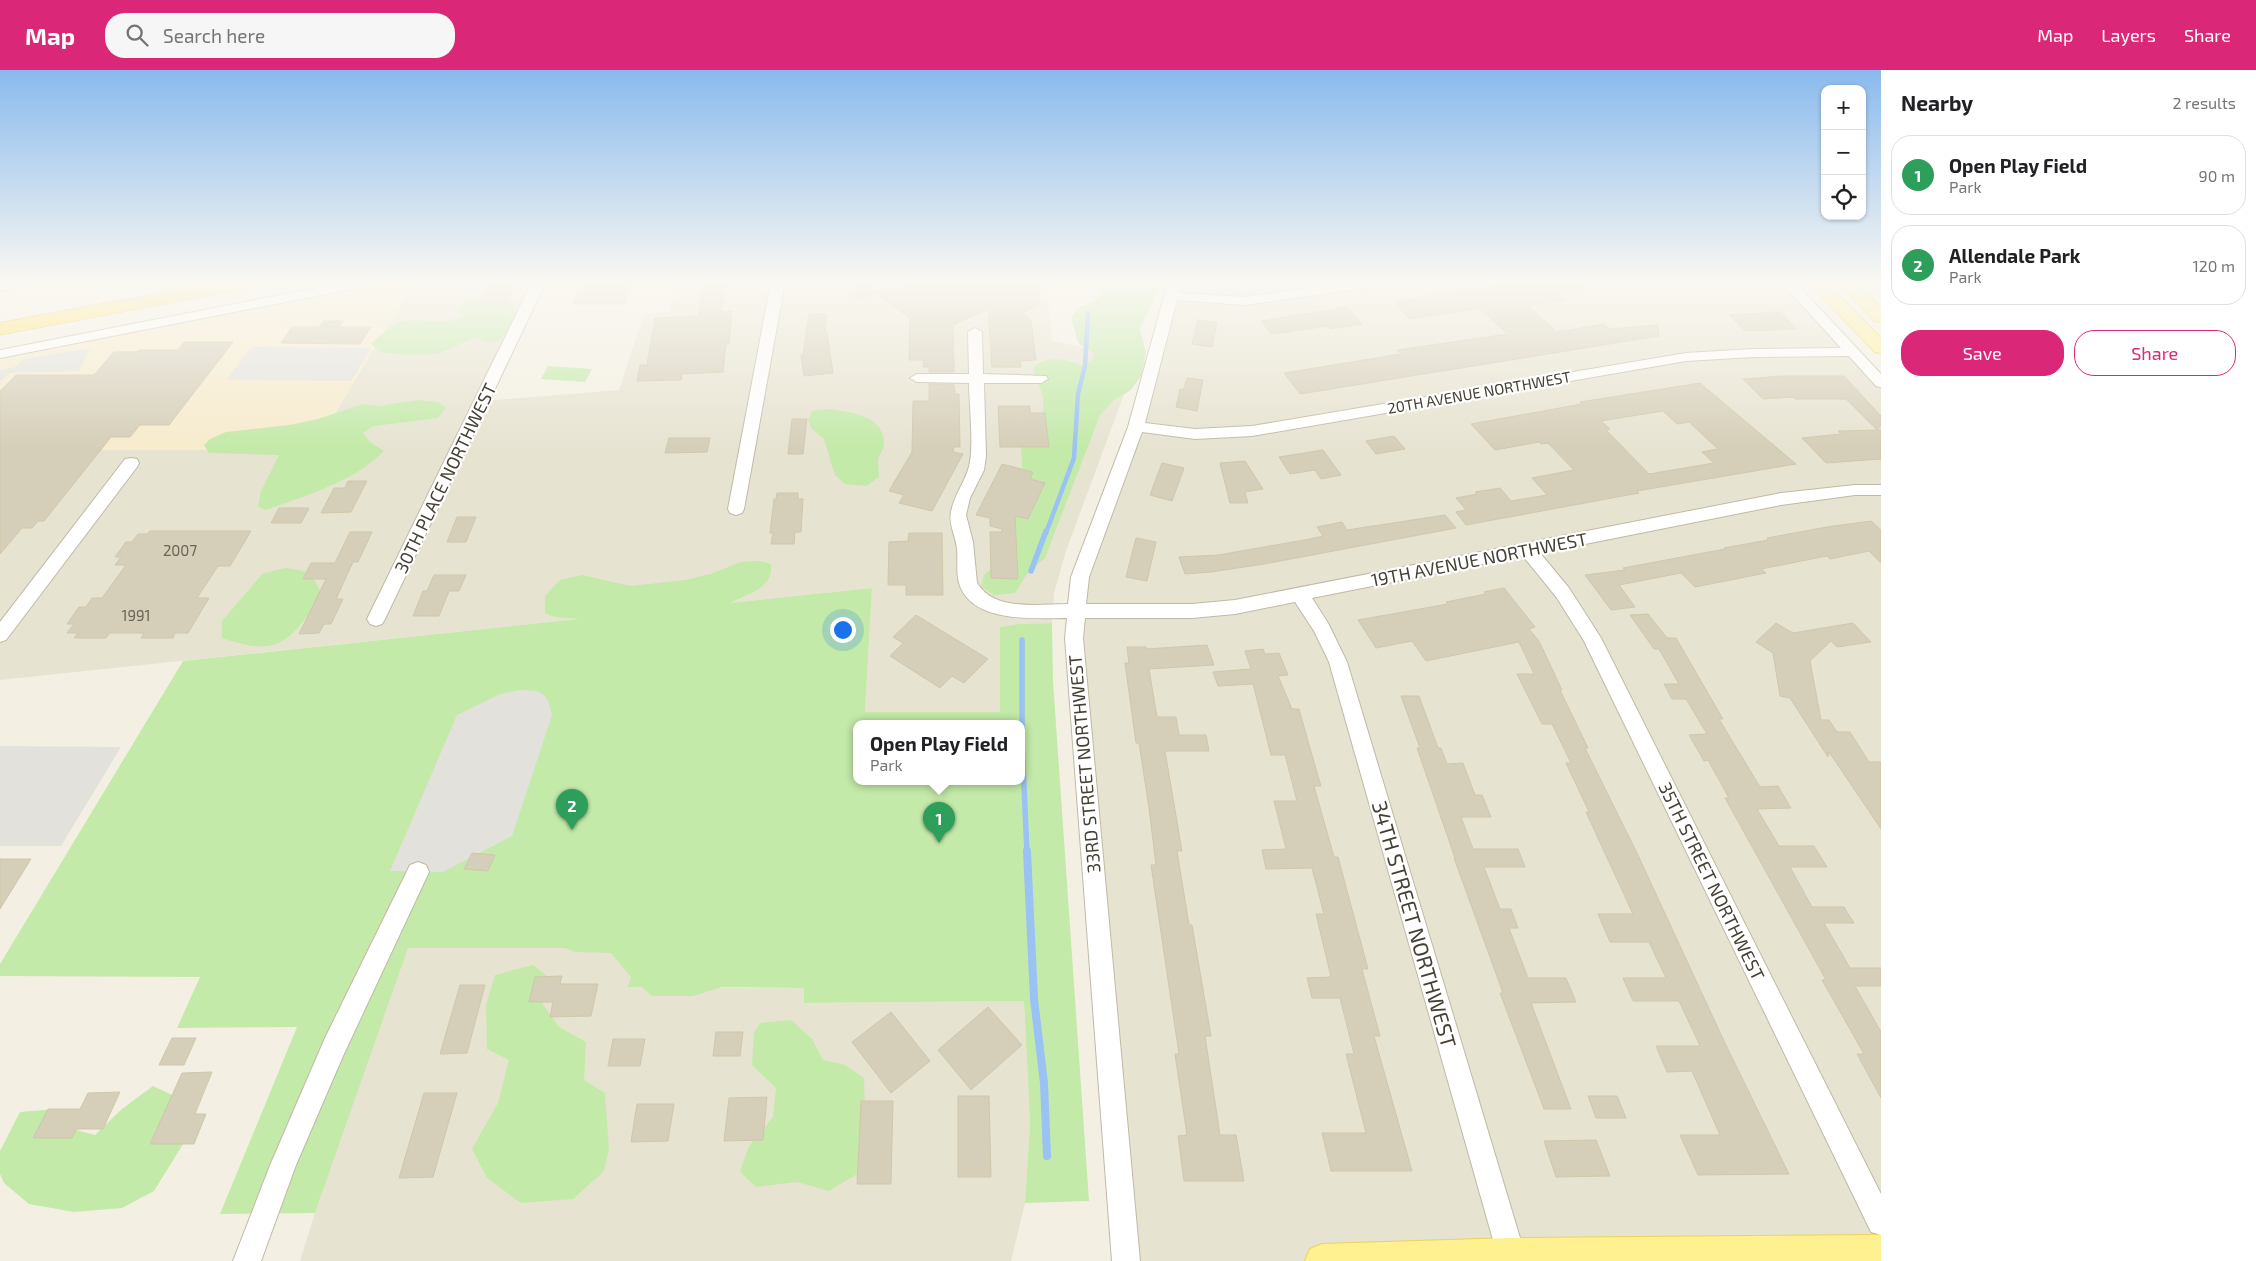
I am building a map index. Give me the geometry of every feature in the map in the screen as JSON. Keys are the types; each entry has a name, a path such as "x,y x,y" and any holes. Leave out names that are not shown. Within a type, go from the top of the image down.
{"main road":[{"path":"1871,338 1881,348"},
{"path":"1322,1261 1881,1252"}],"street":[{"path":"0,354 84,338"},
{"name":"30TH PLACE NORTHWEST","path":"376,619 512,338"},
{"path":"736,510 768,338"},
{"name":"19TH AVENUE NORTHWEST","path":"974,338 978,447 976,470 962,498 958,515 965,542 968,583 982,600 999,608 1021,611 1214,609 1300,595 1781,499 1855,490 1881,490"},
{"name":"33RD STREET NORTHWEST","path":"1126,1261 1074,638 1080,577 1136,427 1160,338"},
{"path":"1839,338 1881,383"},
{"name":"20TH AVENUE NORTHWEST","path":"1136,427 1195,434 1252,431 1686,357 1729,354 1852,352"},
{"path":"917,378 1041,379"},
{"path":"0,635 131,463"},
{"name":"35TH STREET NORTHWEST","path":"1527,549 1563,593 1592,638 1881,1222"},
{"name":"34TH STREET NORTHWEST","path":"1300,595 1322,628 1338,662 1512,1258"},
{"path":"247,1261 284,1164 334,1047 418,872"}],"shaded area":[{"path":"84,338 381,338 313,450 24,450 0,476 0,354"},
{"path":"381,338 512,338 482,401 619,390 636,338 1052,338 1052,341 1137,359 1066,551 1054,593 1052,623 1018,624 1000,627 1001,712 865,712 872,588 0,680 0,476 24,450 313,450"},
{"path":"1158,338 1839,338 1881,383 1881,1261 1126,1261 1075,611"},
{"path":"251,347 371,348 351,381 227,380"},
{"path":"90,348 79,371 9,373 0,382 0,370 15,367 24,359"},
{"path":"520,690 537,691 544,695 552,715 512,836 443,872 390,871 457,715 500,694"},
{"path":"0,746 121,747 61,846 0,846"},
{"path":"638,947 629,987 804,988 804,1003 1024,1001 1030,1123 1025,1203 1011,1261 300,1261 407,948"}],"green space":[{"path":"378,338 476,338 437,354 407,355 380,352 371,344"},
{"path":"478,338 502,338 499,341 484,342"},
{"path":"1077,338 1142,338 1146,353 1141,376 1131,390 1114,400 1100,415 1045,558 1027,574 1015,593 994,595 981,587 984,575 999,562 1023,478 1021,447 1040,420 1042,413 1043,397 1035,374 1035,366 1041,362 1053,359 1085,366 1093,359 1094,353 1078,343"},
{"path":"548,366 592,369 585,382 541,379"},
{"path":"419,400 438,402 446,408 438,418 374,426 363,433 370,442 384,451 372,462 329,487 266,510 258,507 261,491 279,455 209,453 204,445 210,439 226,432 289,425 318,419 363,404 378,406"},
{"path":"829,409 864,416 872,420 882,433 884,445 878,461 879,477 866,486 845,484 835,475 824,439 811,428 808,420 812,411"},
{"path":"760,561 771,564 771,572 764,585 730,603 872,588 865,712 1000,712 1000,627 1018,624 1052,623 1053,681 1089,1201 1025,1203 1030,1123 1024,1001 804,1003 804,988 722,987 693,996 652,996 642,987 628,987 631,977 611,953 576,952 565,948 408,948 315,1213 220,1214 297,1027 177,1028 200,977 0,976 0,964 183,661 579,619 555,617 545,613 545,596 560,580 582,575 631,586 686,580 710,574 741,562"},
{"path":"285,568 300,570 309,574 322,595 292,634 282,641 271,645 258,646 242,644 222,638 222,621 262,574"},
{"path":"533,965 546,975 543,1005 559,1027 586,1042 584,1080 605,1093 609,1149 604,1171 573,1199 521,1203 487,1178 472,1149 498,1103 509,1060 487,1049 486,1005 495,975"},
{"path":"791,1020 812,1039 823,1060 845,1065 864,1078 866,1138 857,1174 829,1191 797,1182 756,1187 740,1172 749,1146 773,1117 776,1088 752,1065 754,1033 760,1023"},
{"path":"153,1086 172,1095 188,1136 154,1191 122,1208 74,1212 29,1204 4,1183 0,1174 0,1151 20,1112 55,1109 66,1127 95,1135 122,1109"}],"building":[{"path":"285,338 364,338 360,344 281,343"},
{"path":"652,338 730,338 729,344 726,344 723,372 682,374 681,380 637,381 640,365 647,365"},
{"path":"806,338 828,338 833,373 804,376 801,355 803,355"},
{"path":"910,338 953,338 954,372 929,372 929,367 923,367 924,360 909,360"},
{"path":"990,338 1033,338 1036,360 1020,361 1021,367 992,367"},
{"path":"1194,338 1214,338 1212,347 1192,344"},
{"path":"1483,338 1649,338 1300,394 1284,373 1401,354 1397,350"},
{"path":"184,342 233,342 169,425 140,425 130,437 111,437 44,521 38,521 32,528 22,528 0,554 0,391 16,375 94,375 114,352 178,350"},
{"path":"1781,376 1844,376 1881,416 1881,425 1877,430 1846,399 1795,399 1794,397 1763,399 1743,379"},
{"path":"1187,378 1203,380 1197,411 1176,407 1180,389 1184,389"},
{"path":"1700,383 1796,464 1637,491 1639,493 1466,525 1456,512 1466,510 1456,498 1477,494 1475,492 1500,488 1511,501 1547,495 1532,478 1574,470 1548,443 1541,444 1539,442 1495,450 1471,424 1582,404 1580,402","holes":["1663,411 1677,424 1689,422 1718,449 1702,452 1714,463 1649,474 1606,430 1610,429 1601,421"]},
{"path":"929,384 954,385 955,394 959,394 960,447 954,447 953,452 963,454 932,511 899,503 904,495 889,491 912,452 913,401 929,401"},
{"path":"998,406 1030,406 1030,413 1045,413 1049,447 1000,447"},
{"path":"792,419 807,419 803,454 788,454"},
{"path":"1881,430 1881,459 1826,463 1802,438 1841,434 1838,431"},
{"path":"1394,436 1405,449 1376,454 1366,441"},
{"path":"669,438 710,438 707,452 665,453"},
{"path":"1323,450 1341,475 1321,479 1315,470 1290,474 1279,457"},
{"path":"1245,461 1263,489 1245,492 1248,503 1230,503 1220,463"},
{"path":"1162,463 1184,468 1172,501 1150,495"},
{"path":"1002,464 1033,472 1030,479 1045,483 1028,519 1015,516 1018,579 991,578 990,532 1002,532 1002,529 990,526 990,518 976,515"},
{"path":"348,481 367,481 351,512 321,513 334,488 345,488"},
{"path":"777,493 798,493 798,499 803,499 801,532 795,532 794,544 771,544 773,533 770,533 774,499 776,499"},
{"path":"279,508 309,508 301,523 271,523"},
{"path":"1445,515 1456,528 1264,564 1185,574 1179,557 1218,555 1310,539 1323,536 1317,527 1342,522 1347,530"},
{"path":"457,517 476,517 466,542 447,542"},
{"path":"1871,521 1881,530 1881,563 1869,551 1830,559 1827,556 1761,569 1766,573 1695,587 1681,573 1619,585 1635,607 1611,610 1585,575 1625,570 1623,568 1768,540 1767,538"},
{"path":"150,531 251,531 230,566 218,566 197,598 209,598 188,633 175,633 173,638 141,638 144,633 110,633 106,638 74,638 78,633 67,633 74,624 67,624 79,607 86,607 92,598 102,598 126,565 115,565 121,557 115,557 126,542 132,542 138,534 147,534"},
{"path":"350,532 372,532 358,562 353,562 336,599 343,599 331,624 324,624 319,633 299,634 326,579 303,579 311,563 335,563"},
{"path":"909,533 942,533 943,595 906,595 906,585 888,585 889,542 908,541"},
{"path":"1136,538 1156,542 1147,581 1126,577"},
{"path":"434,575 466,575 459,591 449,591 439,616 413,616 423,591 427,591"},
{"path":"1504,588 1535,627 1529,629 1539,641 1588,748 1585,748 1637,853 1724,1041 1789,1174 1698,1175 1680,1135 1720,1135 1692,1071 1667,1072 1656,1046 1700,1046 1679,1001 1633,1001 1623,978 1666,978 1649,942 1610,942 1598,914 1633,914 1586,812 1589,812 1566,763 1571,763 1552,724 1542,724 1517,674 1534,674 1519,642 1426,661 1412,641 1376,648 1358,620 1448,604 1446,602 1486,594 1484,592"},
{"path":"1648,614 1667,638 1676,638 1723,719 1719,719 1760,787 1778,786 1791,808 1757,809 1779,846 1814,846 1827,867 1790,867 1812,907 1844,907 1854,923 1824,923 1850,968 1881,968 1881,986 1855,986 1881,1032 1881,1098 1857,1054 1864,1054 1822,980 1826,980 1725,798 1729,798 1708,760 1704,761 1689,735 1707,734 1686,699 1672,699 1664,684 1679,684 1659,649 1654,649 1630,615"},
{"path":"916,615 988,659 964,683 952,676 940,688 890,656 903,643 893,637"},
{"path":"1776,623 1793,633 1853,623 1871,642 1837,647 1831,641 1810,661 1821,720 1829,720 1837,732 1850,732 1869,762 1881,762 1881,829 1829,752 1828,757 1790,698 1780,696 1773,653 1756,642"},
{"path":"1207,645 1214,665 1149,669 1157,717 1176,717 1179,735 1206,735 1209,751 1165,751 1182,851 1177,851 1189,925 1192,925 1211,1036 1205,1036 1220,1135 1236,1135 1244,1181 1184,1181 1178,1136 1187,1135 1175,1054 1179,1054 1151,865 1156,865 1149,808 1139,743 1136,743 1125,663 1129,663 1127,647 1146,647 1146,649"},
{"path":"1263,649 1265,654 1279,653 1288,675 1278,676 1292,709 1299,709 1321,786 1314,786 1334,857 1338,857 1368,969 1362,969 1380,1036 1374,1036 1412,1171 1331,1171 1322,1133 1366,1133 1346,1054 1354,1054 1340,998 1312,998 1307,978 1331,977 1316,914 1324,914 1312,868 1266,869 1262,850 1286,849 1274,801 1297,801 1285,755 1271,755 1253,684 1218,686 1213,672 1251,669 1245,651"},
{"path":"1401,696 1419,696 1438,748 1441,748 1447,764 1463,763 1475,795 1482,795 1491,817 1461,817 1473,849 1518,849 1525,867 1484,867 1500,909 1511,909 1518,928 1509,928 1528,978 1566,978 1576,1002 1531,1003 1571,1109 1544,1109 1500,993 1503,993 1454,858 1417,748 1420,748"},
{"path":"472,853 495,855 488,871 464,869"},
{"path":"0,859 31,859 0,909"},
{"path":"562,976 560,984 598,984 591,1016 550,1017 553,1002 529,1002 535,977"},
{"path":"460,985 485,985 467,1053 440,1054"},
{"path":"988,1007 1022,1045 971,1090 938,1050"},
{"path":"891,1012 930,1061 891,1093 852,1042"},
{"path":"716,1032 743,1032 740,1056 713,1056"},
{"path":"172,1038 196,1038 184,1065 159,1065"},
{"path":"613,1039 645,1039 640,1066 608,1066"},
{"path":"212,1072 195,1114 206,1114 194,1144 150,1144 182,1073"},
{"path":"120,1092 103,1129 76,1129 72,1138 33,1138 48,1109 80,1109 88,1093"},
{"path":"424,1093 457,1093 433,1177 399,1178"},
{"path":"958,1096 989,1096 991,1177 958,1177"},
{"path":"1588,1096 1617,1096 1626,1118 1596,1118"},
{"path":"767,1097 763,1140 724,1141 729,1098"},
{"path":"861,1101 893,1101 891,1184 857,1184"},
{"path":"637,1104 674,1104 668,1141 631,1142"},
{"path":"1596,1140 1610,1176 1556,1177 1544,1141"}],"waterway":[{"path":"1046,533 1074,458 1078,394 1085,366 1087,338"},
{"path":"1031,571 1046,531"},
{"path":"1022,640 1022,720"},
{"path":"1024,785 1027,853"},
{"path":"1027,851 1034,999 1044,1083 1047,1156"}],"place":[{"name":"Allendale Park","path":"572,830"},
{"name":"Open Play Field","path":"939,843"}]}
